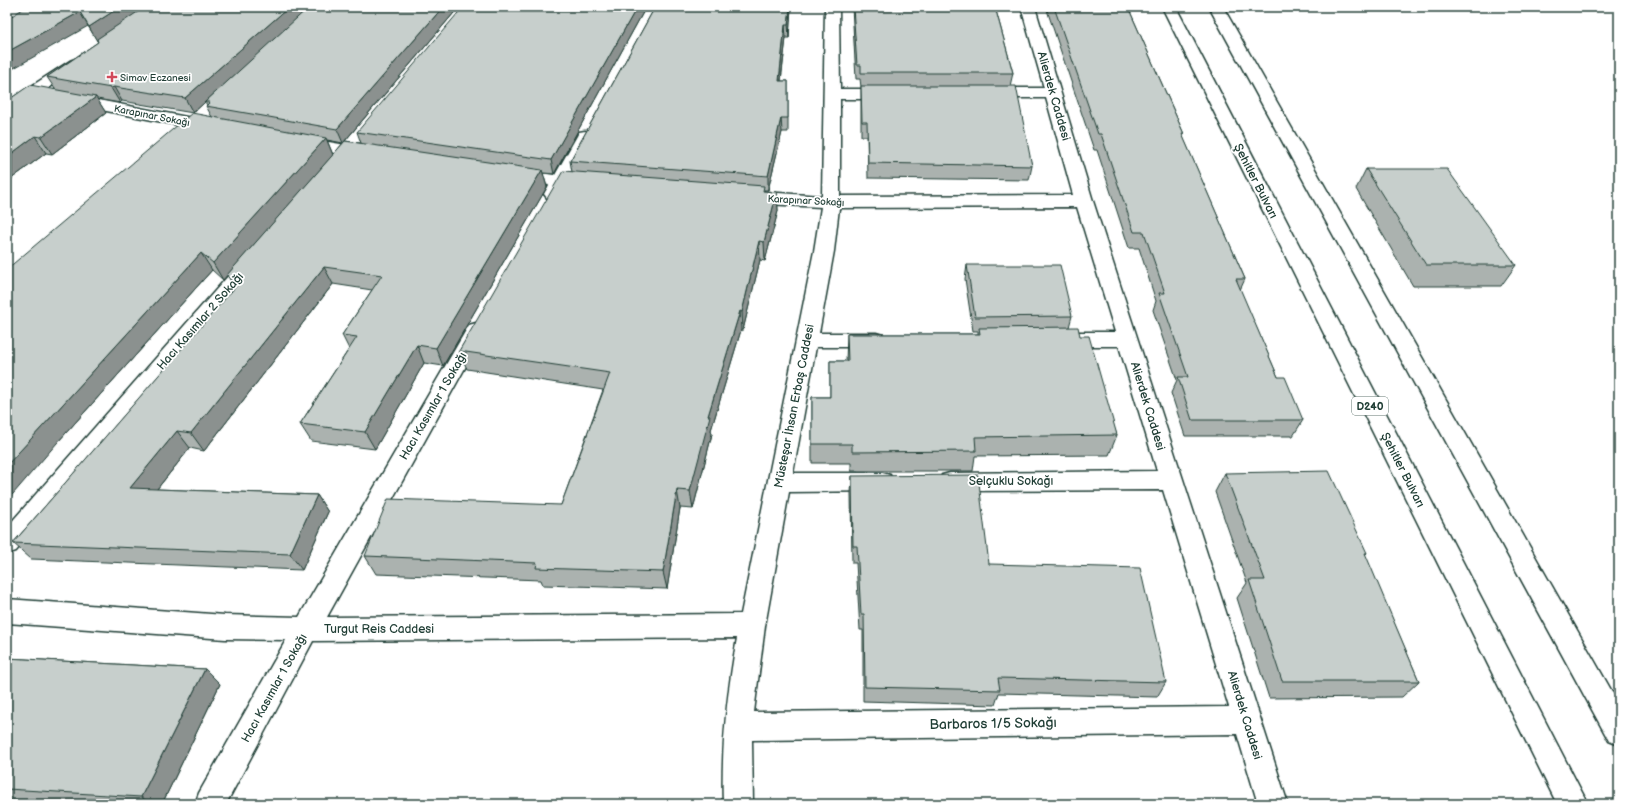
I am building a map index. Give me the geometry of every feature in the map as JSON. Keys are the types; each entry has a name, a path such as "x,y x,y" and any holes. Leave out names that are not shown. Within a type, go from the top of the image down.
{"street":[{"name":"Müsteşar İhsan Erbaş Caddesi","path":"738,804 736,772 743,682 752,626 824,251 831,202 832,7"},
{"name":"Alierdek Caddesi","path":"1028,7 1084,201 1273,804"},
{"name":"Şehitler Bulvarı","path":"1169,7 1573,804"},
{"path":"1216,7 1619,731"},
{"path":"7,109 90,54"},
{"name":"Karapınar Sokağı","path":"31,93 232,130"},
{"path":"974,93 1053,93"},
{"path":"832,94 903,94"},
{"path":"175,139 210,107"},
{"path":"545,210 594,119"},
{"path":"332,168 363,133"},
{"path":"286,140 387,156"},
{"path":"497,173 560,182 600,185"},
{"name":"Karapınar Sokağı","path":"734,196 831,202 1084,201"},
{"name":"Hacı Kasımlar 2 Sokağı","path":"7,544 265,246"},
{"name":"Hacı Kasımlar 1 Sokağı","path":"210,804 306,629 486,313"},
{"path":"1041,339 1127,339"},
{"path":"806,340 892,340"},
{"name":"Selçuklu Sokağı","path":"928,482 1171,480"},
{"path":"779,483 904,482"},
{"name":"Turgut Reis Caddesi","path":"7,611 225,627 306,629 752,626"},
{"name":"Barbaros 1/5 Sokağı","path":"739,726 1247,720"}],"building":[{"path":"26,7 120,7 89,27 80,12 7,52 7,19"},
{"path":"145,7 289,7 185,98 114,87 111,88 47,77 98,42 97,39"},
{"path":"309,7 443,7 337,129 206,106 210,102 205,102"},
{"path":"463,7 637,7 551,160 357,132"},
{"path":"655,7 790,7 788,25 785,25 779,81 788,81 788,118 781,118 768,176 570,161"},
{"path":"853,7 995,7 1013,73 861,73 861,65 857,65"},
{"path":"1054,7 1128,7 1184,134 1182,134 1245,279 1236,279 1278,377 1285,377 1303,420 1192,420 1178,377 1188,377 1159,293 1165,293 1144,232 1134,232 1101,134 1098,134"},
{"path":"30,85 96,97 41,137 35,136 7,157 7,101"},
{"path":"861,86 1016,86 1032,166 868,163 867,122 862,122"},
{"path":"192,113 326,138 213,263 201,253 7,465 7,269"},
{"path":"345,141 542,170 436,348 417,345 365,432 300,424 357,337 342,335 382,275 324,267 191,433 177,431 130,488 317,495 290,554 13,543 237,285 227,275"},
{"path":"1366,169 1447,169 1516,265 1426,265"},
{"path":"563,171 764,186 763,191 777,192 764,242 759,241 742,312 740,311 708,416 710,416 690,491 677,490 663,572 536,568 537,563 365,556 388,499 561,505 610,373 459,351"},
{"path":"967,265 1060,265 1072,316 975,317"},
{"path":"1078,327 1080,336 1089,336 1117,435 975,437 976,451 852,452 852,444 812,444 812,397 830,397 830,361 848,361 847,334 980,334 979,328"},
{"path":"1329,471 1367,553 1365,553 1419,681 1282,681 1249,580 1265,580 1225,473"},
{"path":"978,475 989,564 1140,568 1166,682 998,678 1000,690 865,687 864,614 861,614 857,546 853,546 852,476"},
{"path":"7,658 205,669 141,797 7,789"}],"place":[{"name":"Simav Eczanesi","path":"112,77"}]}
